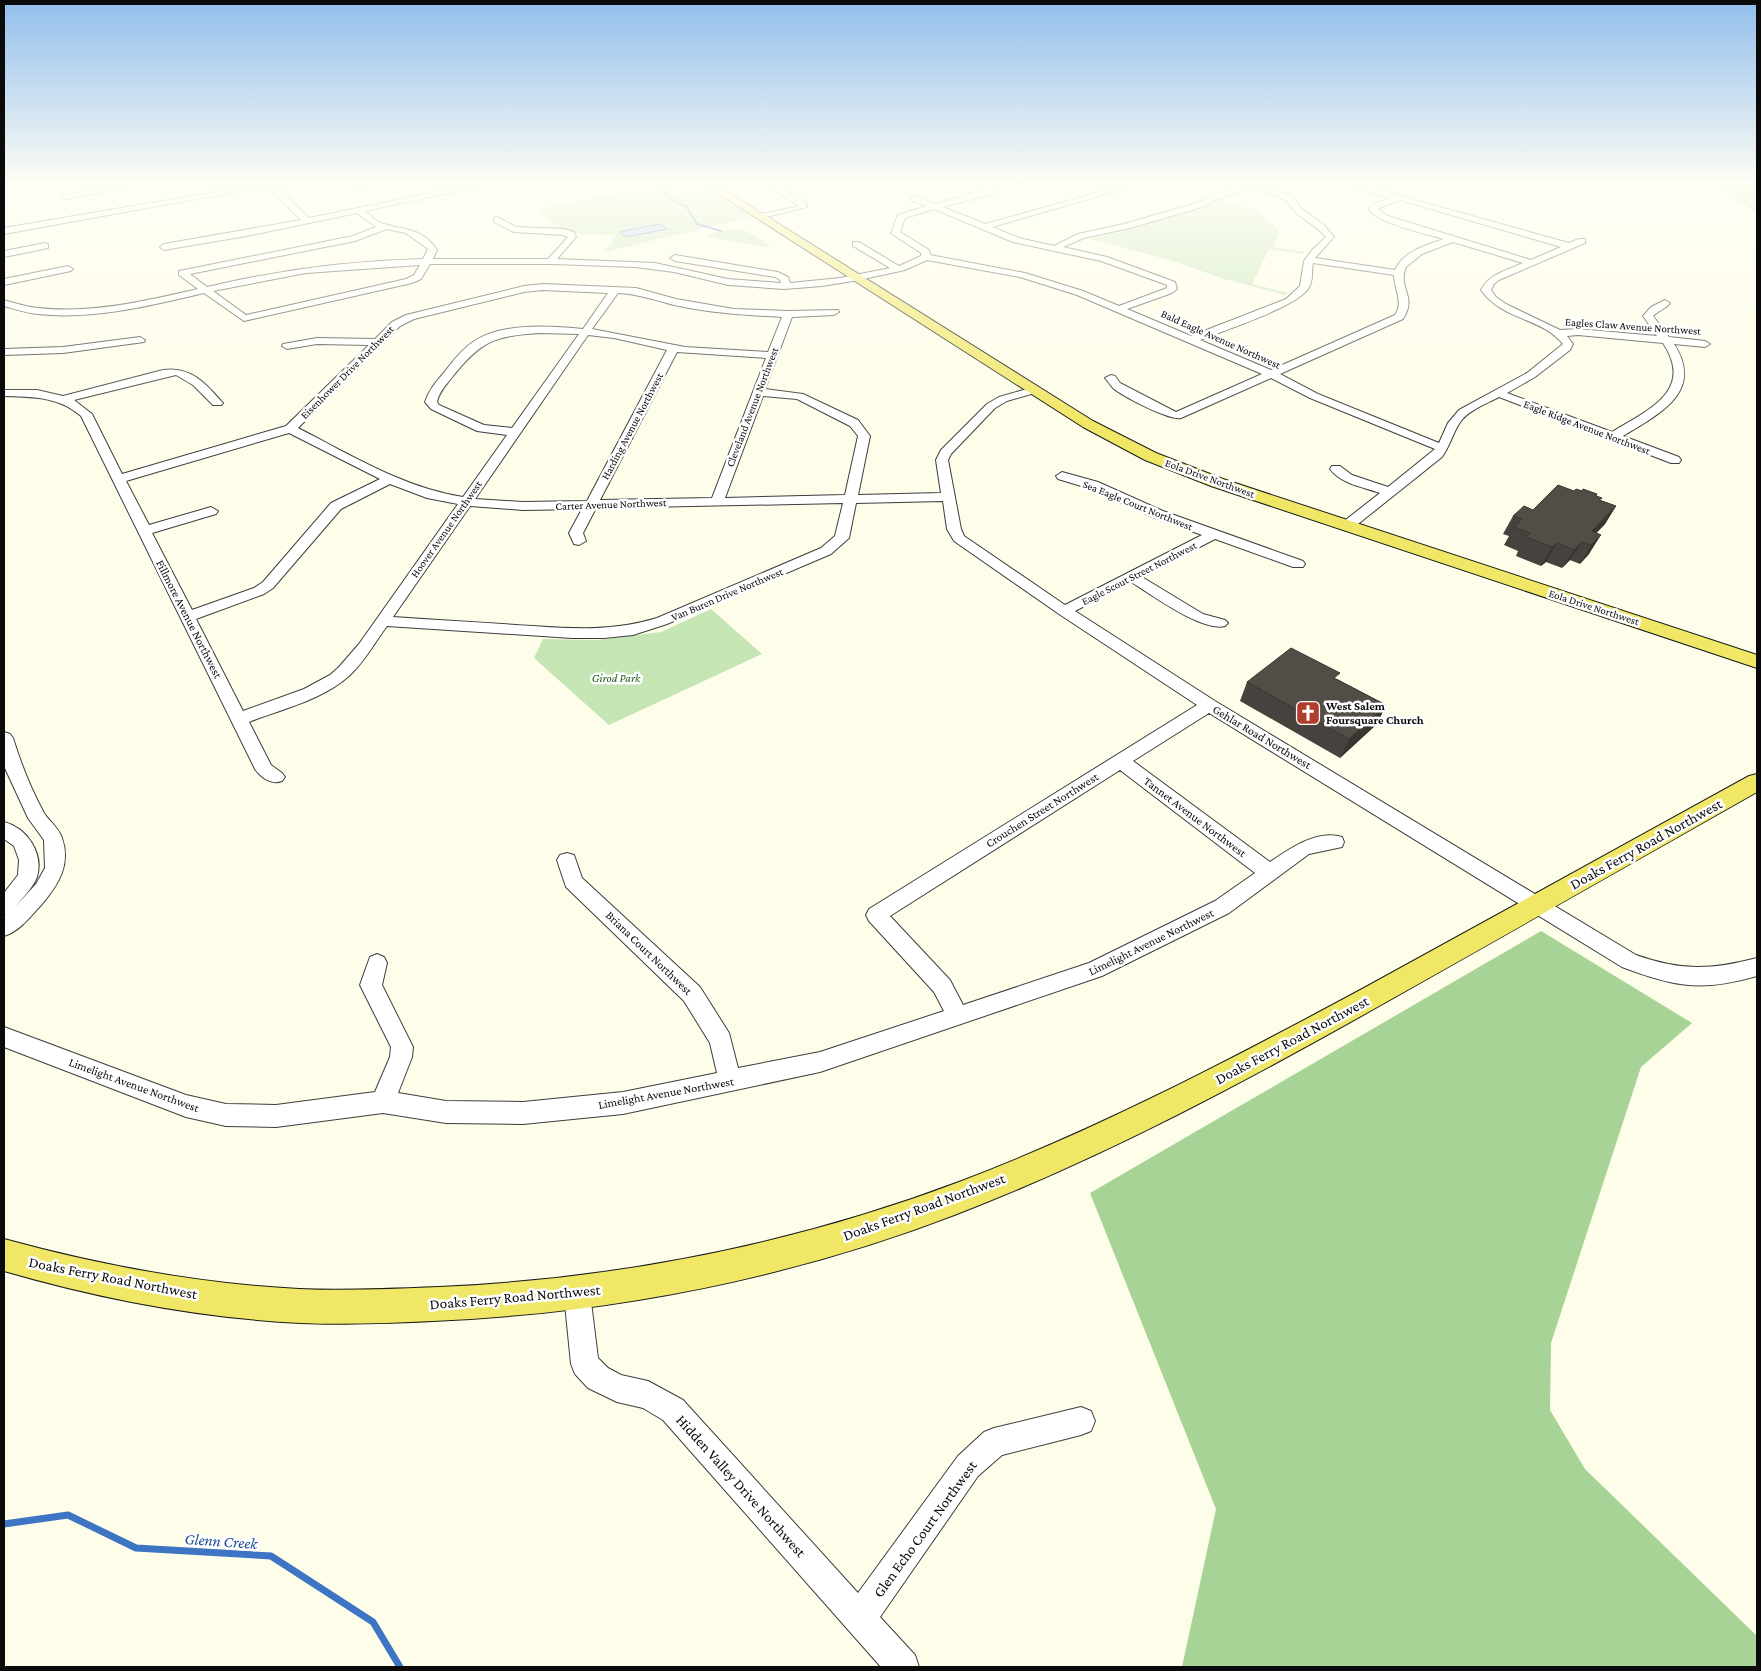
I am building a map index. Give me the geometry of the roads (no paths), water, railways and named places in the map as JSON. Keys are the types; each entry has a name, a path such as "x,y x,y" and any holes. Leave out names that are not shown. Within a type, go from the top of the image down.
{"main road":[{"name":"Eola Drive Northwest","path":"835,265 1106,435 1168,464 1757,662"},
{"name":"Doaks Ferry Road Northwest","path":"4,1255 112,1281 252,1302 326,1307 475,1303 577,1294 681,1276 804,1248 891,1222 966,1195 1123,1128 1318,1027 1757,782"}],"street":[{"path":"222,265 182,273 244,318 416,279 426,265"},
{"path":"4,303 39,311 94,311 151,302 253,278 297,272 398,265"},
{"path":"616,265 664,267 729,282 784,287 814,285 856,278 909,265"},
{"path":"715,265 778,275 785,279 784,287"},
{"path":"893,265 898,268"},
{"name":"Bald Eagle Avenue Northwest","path":"976,265 1038,279 1080,293 1271,374 1324,399 1443,448"},
{"path":"1119,309 1169,291 1173,286 1169,282 1120,265"},
{"path":"1191,340 1290,301 1304,290 1308,283 1310,265"},
{"path":"1344,265 1398,273"},
{"path":"1111,378 1116,386 1165,412 1177,416 1399,317 1404,312 1406,305 1399,287 1398,273 1402,265"},
{"path":"1348,525 1438,454 1448,440 1454,421 1463,412 1530,375 1566,348 1568,344 1558,333 1493,300 1486,290 1490,282 1528,265"},
{"path":"4,282 68,269"},
{"path":"692,306 729,282"},
{"name":"Eisenhower Drive Northwest","path":"119,479 290,429 396,324 410,317 524,289 543,287 636,291 692,306 734,312 788,314 834,312"},
{"name":"Hoover Avenue Northwest","path":"239,719 332,682 345,671 615,290"},
{"path":"1613,437 1661,406 1676,389 1680,372 1678,360 1648,316 1654,309 1665,303"},
{"name":"Cleveland Avenue Northwest","path":"717,501 788,314"},
{"path":"513,432 481,428 436,407 431,402 433,394 479,342 524,330 584,332 607,334 674,348 712,353 772,355"},
{"name":"Eagles Claw Avenue Northwest","path":"1558,333 1578,332 1705,344"},
{"path":"4,352 64,350 140,340"},
{"path":"286,346 318,341 377,342"},
{"name":"Harding Avenue Northwest","path":"579,541 576,533 674,348"},
{"path":"4,393 35,394 64,399 176,371 184,373 217,403"},
{"name":"Gehlar Road Northwest","path":"1034,390 1003,399 991,406 945,453 942,460 954,529 959,538 1064,611 1209,705 1629,961 1680,977 1706,978 1730,975 1757,967"},
{"name":"Van Buren Drive Northwest","path":"382,621 572,633 604,633 632,630 662,621 826,551 842,538 864,436 854,423 799,396 758,392"},
{"name":"Eagle Ridge Avenue Northwest","path":"1498,393 1675,460"},
{"name":"Fillmore Avenue Northwest","path":"64,399 78,405 86,414 264,769 276,777"},
{"name":"Carter Avenue Northwest","path":"290,429 390,479 434,495 465,502 523,506 949,497"},
{"path":"1336,470 1348,478 1390,492"},
{"name":"Sea Eagle Court Northwest","path":"1062,476 1093,485 1158,514 1298,564"},
{"path":"187,617 247,597 264,588 336,506 390,479"},
{"path":"144,531 211,511"},
{"name":"Eagle Scout Street Northwest","path":"1064,611 1214,534"},
{"path":"1132,577 1198,616 1220,623"},
{"name":"Crouchen Street Northwest","path":"958,1016 942,986 876,915 1209,705"},
{"path":"4,738 13,766 37,818 53,838 55,869 43,889 23,912 4,928"},
{"name":"Tannet Avenue Northwest","path":"1120,761 1270,873"},
{"path":"4,829 22,842 29,860 26,877 4,907"},
{"path":"1270,873 1304,848 1335,842"},
{"name":"Briana Court Northwest","path":"567,860 573,882 692,994 721,1040 730,1082"},
{"name":"Limelight Avenue Northwest","path":"4,1037 186,1106 226,1115 276,1116 383,1102 446,1112 523,1113 623,1103 820,1062 1095,970 1222,907 1270,873"},
{"path":"377,962 371,985 402,1047 401,1058 383,1102"},
{"name":"Hidden Valley Drive Northwest","path":"577,1294 585,1364 598,1378 617,1388 648,1395 673,1410 904,1667"},
{"name":"Glen Echo Court Northwest","path":"860,1618 968,1466 994,1442 1081,1422"}],"waterway":[{"name":"Glenn Creek","path":"4,1524 68,1515 136,1548 271,1556 373,1622 400,1667"}],"place":[{"name":"West Salem Foursquare Church","path":"1308,713"}],"park label":[{"name":"Girod Park","path":"616,678"}]}
